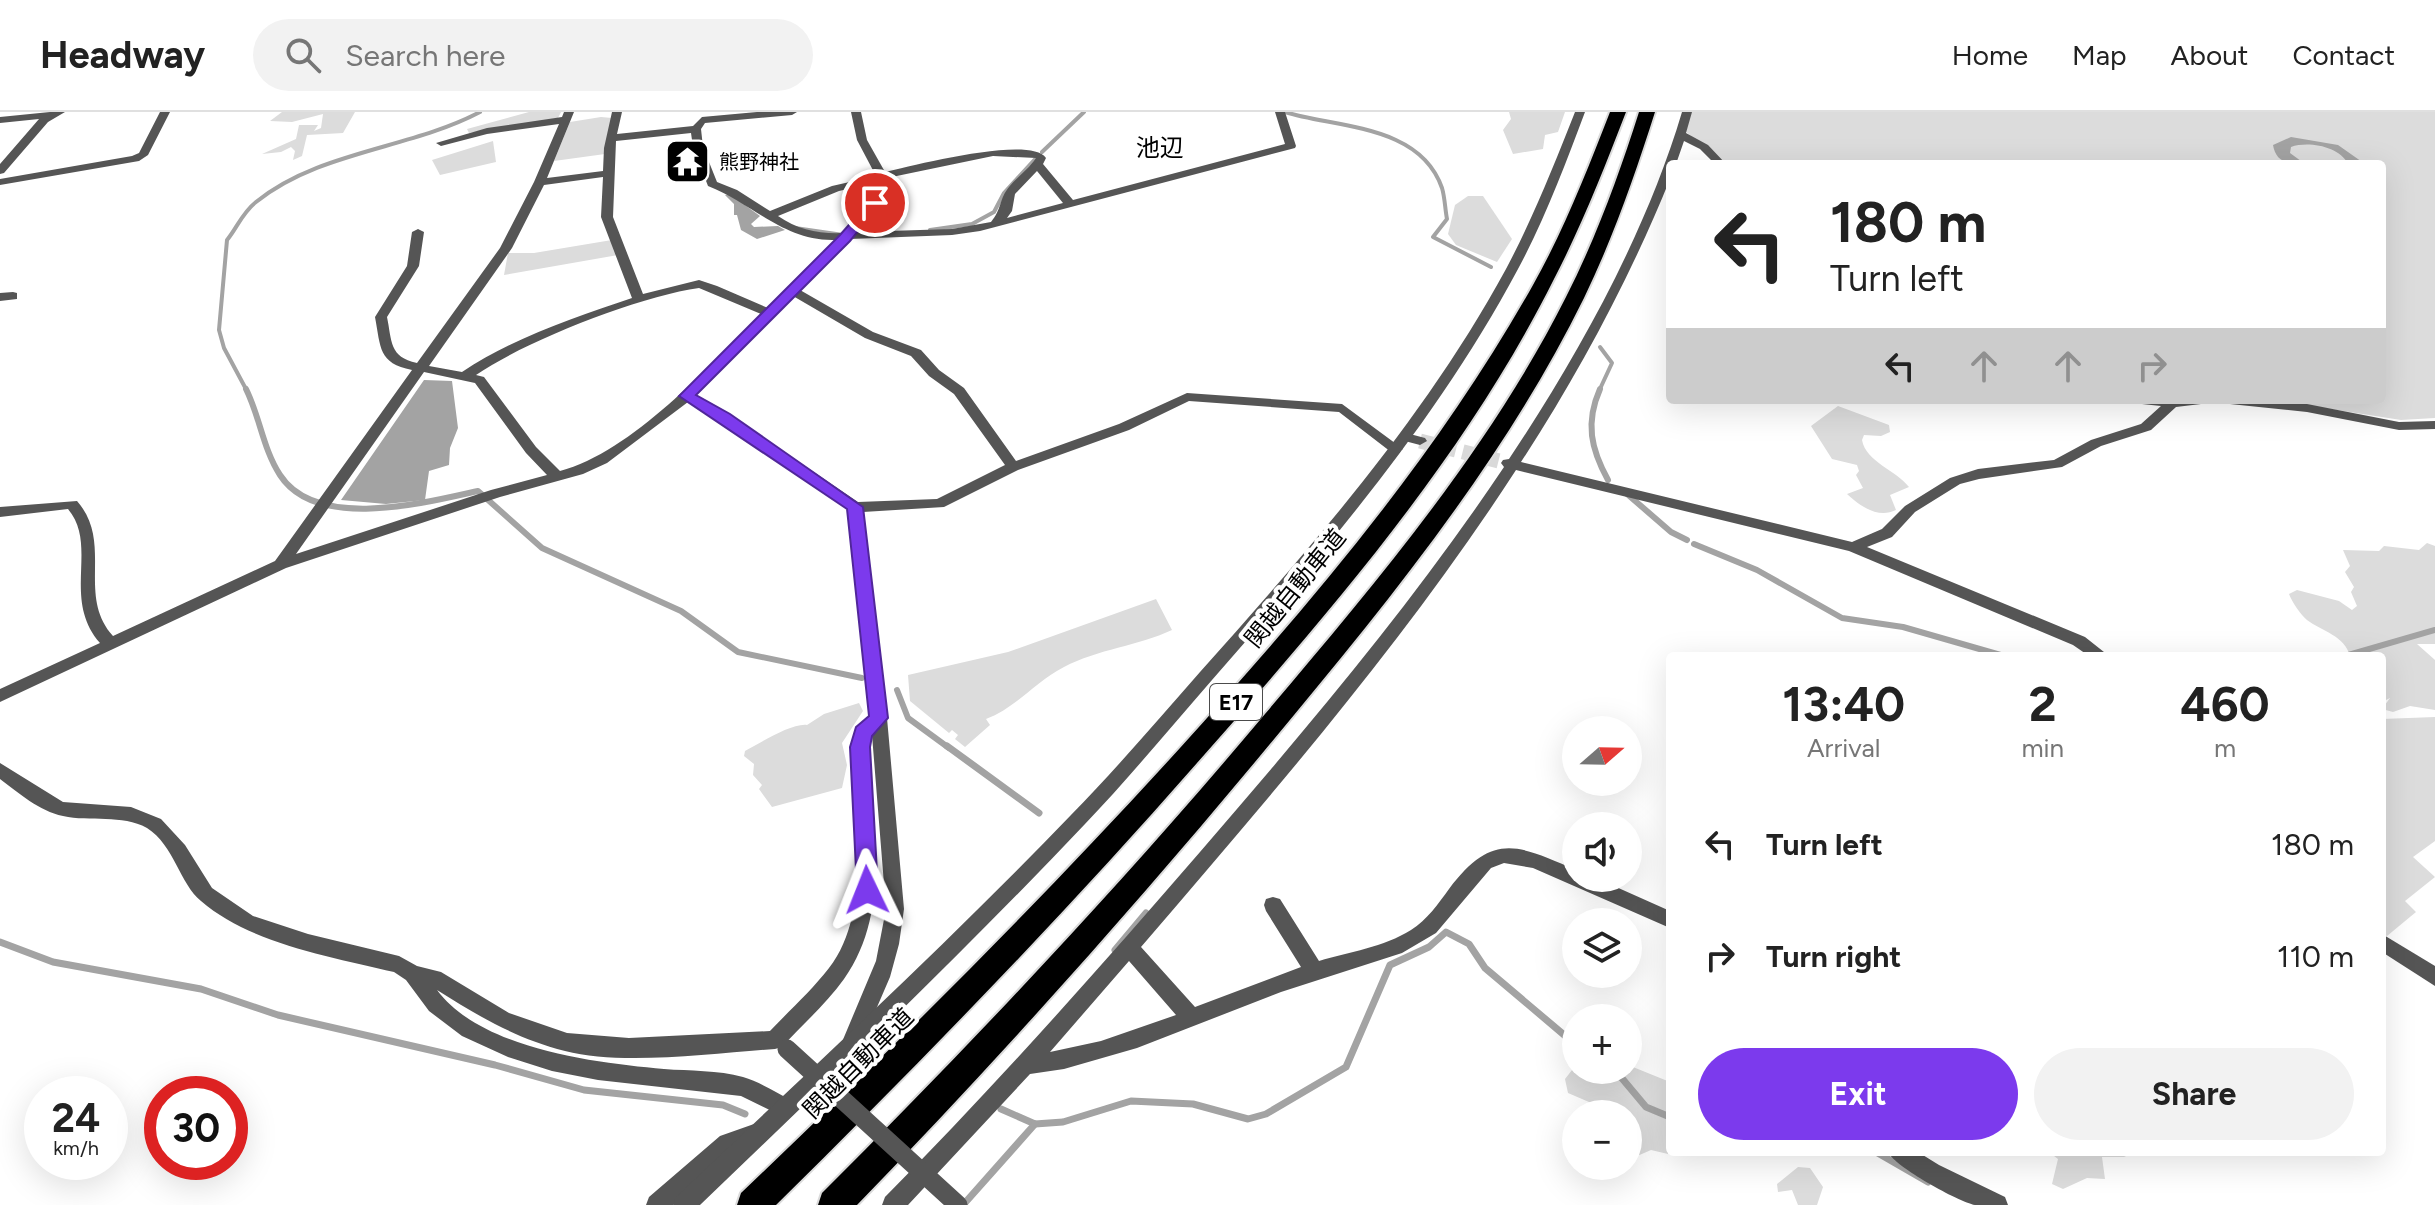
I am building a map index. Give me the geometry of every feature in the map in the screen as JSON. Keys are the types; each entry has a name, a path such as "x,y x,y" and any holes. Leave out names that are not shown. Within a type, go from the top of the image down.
{"highway":[{"name":"関越自動車道","path":"753,1205 974,986 1139,813 1268,666 1425,473 1529,314 1576,222 1618,112"},
{"name":"E17","path":"834,1205 1176,839 1343,638 1469,472 1561,324 1601,242 1647,112"}],"street":[{"path":"0,182 135,159 143,155 165,112"},
{"path":"617,112 611,138 607,217 639,300"},
{"path":"792,112 702,120 696,129 709,180 803,233 845,238 952,232 996,223 1291,146 1280,112"},
{"path":"0,696 308,553 496,493 557,477 602,460 687,396 767,312 845,238 875,203 882,177 862,140 856,112"},
{"path":"684,1205 1082,816 1407,443 1516,265 1553,185 1580,112"},
{"path":"1671,160 1687,112"},
{"path":"0,120 56,114"},
{"path":"0,171 56,114"},
{"path":"441,143 567,116"},
{"path":"280,565 506,248 540,182 567,116"},
{"path":"611,138 696,129"},
{"path":"1681,135 1704,147 1717,160"},
{"path":"769,216 836,188 882,177 1014,150 1038,154 1041,158 1038,165 1011,189 1005,201 1006,211 996,223"},
{"path":"1038,165 1069,203"},
{"path":"893,1205 1026,1065 1310,737 1443,566 1602,313 1643,229 1666,172"},
{"path":"540,182 611,173"},
{"path":"418,232 413,266 381,317 392,358 419,370 466,376 483,384 531,450 557,477"},
{"path":"466,376 498,355 639,300 704,284 767,312"},
{"path":"791,290 869,335 916,353 934,373 959,391 1013,467"},
{"path":"687,396 725,418 855,507 939,504 1013,467 1124,427 1175,401 1193,397 1230,403 1342,408 1407,443"},
{"path":"1853,547 1887,533 1910,509 1955,481 1978,474 2057,464 2096,443 2146,427 2171,404"},
{"path":"2268,404 2307,408 2399,426 2435,425"},
{"path":"1509,463 1853,547 2079,641 2095,652"},
{"path":"0,512 72,504 79,510 88,548 91,619 111,645"},
{"path":"851,1043 882,979 892,939 895,909 879,718 855,507"},
{"path":"781,1045 837,973 852,946 863,915 867,890 860,747 863,733 879,718"},
{"path":"0,770 49,804 63,809 131,814 155,824 179,850 205,894 247,922 308,942 399,965 413,974 434,978 503,1020 567,1042 629,1048 781,1045 958,1205"},
{"path":"1026,1065 1069,1060 1192,1019 1314,971 1403,944 1438,919 1481,865 1492,858 1505,854 1562,873"},
{"path":"1608,892 1666,918"},
{"path":"1273,905 1314,971"},
{"path":"2386,945 2435,977"},
{"path":"1129,947 1192,1019"},
{"path":"413,974 424,995 465,1026 510,1047 584,1071 743,1087 786,1108"},
{"path":"657,1205 727,1143 760,1133"},
{"path":"1905,1156 1931,1173 1997,1205"}],"shaded area":[{"path":"282,112 355,112 343,133 307,135 302,156 293,160 295,151 291,147 281,152 262,154 296,139 299,125 318,125 314,131 321,128 323,114 292,122 270,121"},
{"path":"529,112 561,112 558,118 469,133 467,129"},
{"path":"1509,112 1565,112 1558,132 1545,135 1543,149 1513,154 1503,130 1511,119"},
{"path":"1691,112 2435,112 2435,418 2401,420 2299,404 2386,404 2386,160 1722,160 1686,132"},
{"path":"612,118 605,154 554,161 570,122"},
{"path":"2291,137 2338,145 2359,160 2345,160 2330,149 2306,145 2291,147 2290,153 2300,160 2282,160 2273,145"},
{"path":"493,141 496,162 440,175 432,160"},
{"path":"730,194 760,216 751,224 754,227 778,226 785,230 757,239 741,230 737,215 734,215 734,204 725,195"},
{"path":"1468,196 1483,196 1512,239 1497,262 1456,245 1448,234 1455,205"},
{"path":"612,240 618,255 504,275 508,253 534,253"},
{"path":"424,380 452,381 458,428 450,448 449,465 429,471 425,500 386,504 341,500"},
{"path":"1838,406 1889,425 1890,432 1881,436 1864,435 1862,440 1875,460 1909,487 1890,495 1896,510 1876,512 1863,507 1847,494 1863,488 1856,475 1859,471 1857,465 1832,459 1811,426"},
{"path":"2427,543 2435,546 2435,644 2417,644 2435,660 2435,710 2410,706 2393,712 2386,710 2390,698 2386,700 2386,652 2348,652 2338,639 2305,618 2289,594 2297,590 2339,601 2352,610 2357,606 2351,592 2354,587 2345,572 2350,566 2343,550 2379,551 2384,546 2419,550"},
{"path":"1156,599 1172,630 1064,667 1007,708 986,719 990,725 965,747 955,739 958,735 952,730 949,733 910,701 908,675 1008,652"},
{"path":"859,703 863,711 842,743 847,765 842,788 772,807 759,789 762,785 753,775 754,764 744,756 745,751 785,730 807,725 824,714"},
{"path":"2435,717 2435,841 2413,857 2435,877 2405,901 2416,912 2387,936 2386,935 2386,719"},
{"path":"1642,1071 1666,1080 1666,1154 1651,1150 1642,1154 1642,1100 1584,1100 1568,1093 1566,1084 1642,1084"},
{"path":"2054,1156 2126,1156 2102,1157 2105,1179 2087,1178 2063,1189 2052,1184 2058,1159"},
{"path":"1798,1167 1810,1168 1823,1187 1817,1205 1798,1205 1792,1190 1778,1192 1777,1184"}],"waterway":[{"path":"246,390 224,348 219,330 227,240 247,211 281,185 308,172 453,124 480,112"},
{"path":"1042,152 1084,112"},
{"path":"1285,112 1374,132 1415,151 1431,167 1443,192 1447,219 1433,237 1491,267"},
{"path":"930,230 972,224 994,212 1004,193 1037,157"},
{"path":"795,228 843,235"},
{"path":"1599,391 1612,363 1600,347"},
{"path":"1600,389 1591,425 1597,457 1608,480"},
{"path":"246,390 269,455 280,475 297,492 319,503 344,508 401,506 478,491 542,548 681,611 738,652 862,678"},
{"path":"1626,493 1671,532 1687,540"},
{"path":"1694,544 1757,570 1842,618 1903,627 1990,652"},
{"path":"2359,652 2435,630"},
{"path":"897,690 908,718 949,748"},
{"path":"947,746 1039,813"},
{"path":"1115,950 1146,913"},
{"path":"1035,1124 1063,1122 1131,1101 1193,1104 1248,1119 1266,1114 1346,1067 1390,965 1429,947 1446,932 1469,944 1485,968 1562,1033"},
{"path":"0,942 53,962 201,989 278,1015 495,1065 584,1090 723,1105 745,1114"},
{"path":"1627,1084 1646,1107 1666,1115"},
{"path":"1001,1109 1035,1124"},
{"path":"963,1205 1035,1124"},
{"path":"1883,1156 1928,1182"}],"tunnel":[{"path":"1420,441 1503,462"}],"place":[{"name":"熊野神社","path":"688,162"}],"district":[{"name":"池辺","path":"1160,147"}],"route":[{"path":"867,890 860,747 863,733 879,718 855,507 725,418 687,396 767,312 845,238 875,203"}]}
